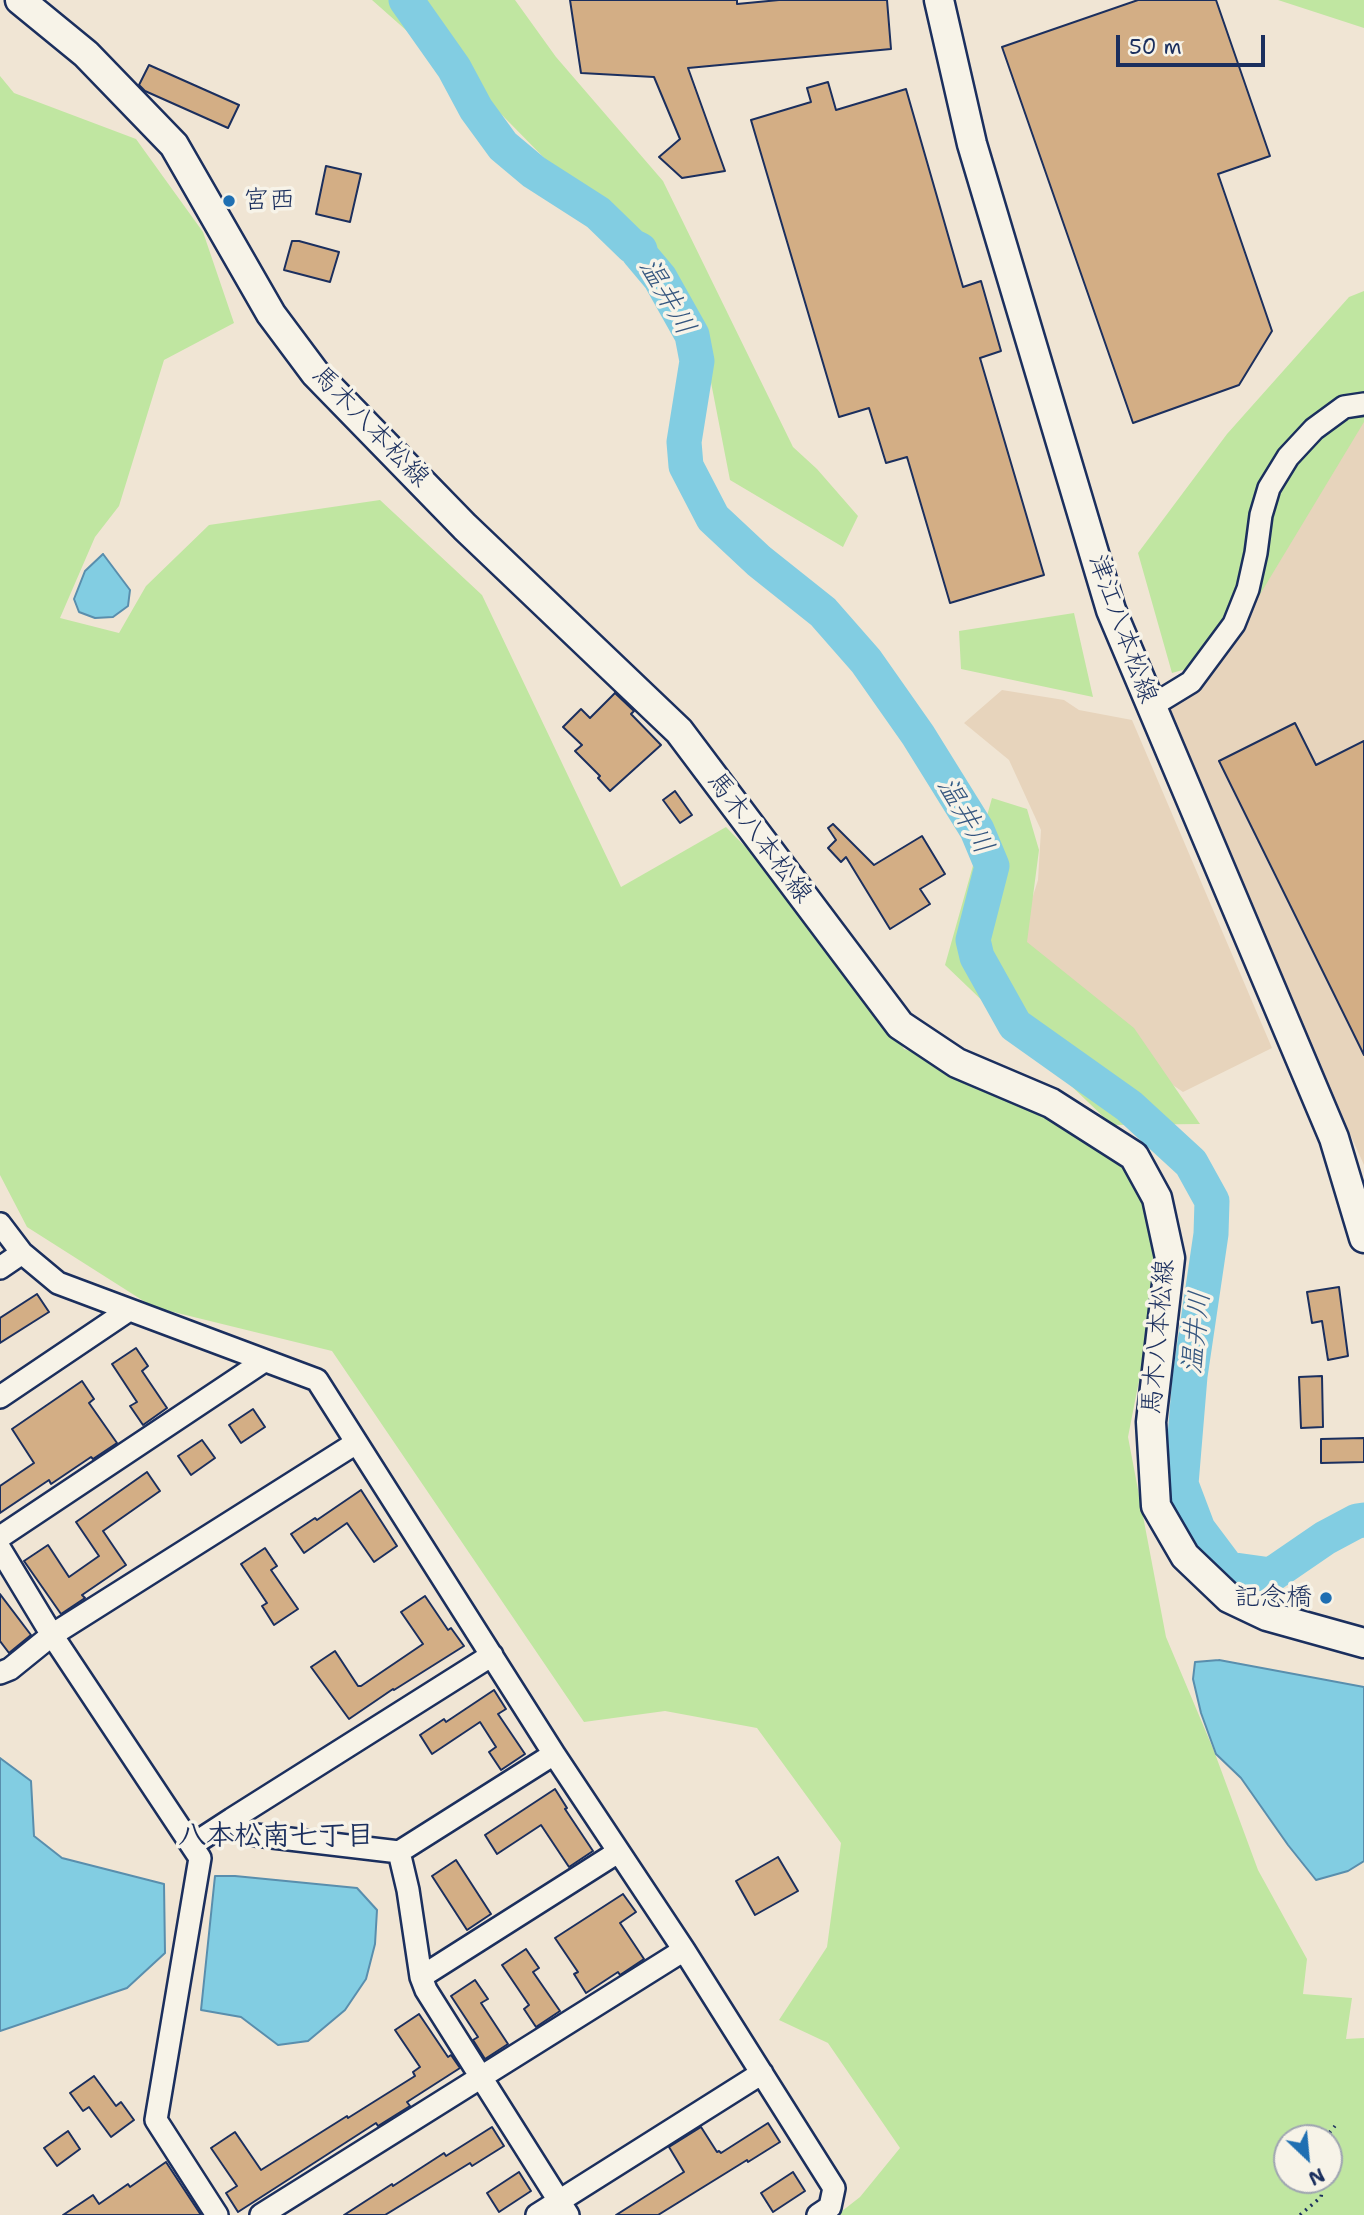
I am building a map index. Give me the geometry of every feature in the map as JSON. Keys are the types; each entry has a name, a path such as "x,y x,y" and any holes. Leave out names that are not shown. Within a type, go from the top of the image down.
{"main road":[{"name":"馬木八本松線","path":"20,0 86,54 174,145 271,314 315,373 465,527 679,731 900,1026 957,1063 1051,1103 1134,1156 1157,1198 1170,1258 1151,1422 1156,1506 1185,1556 1229,1598 1266,1616 1364,1643"},
{"name":"津江八本松線","path":"939,0 972,144 1111,611 1334,1138 1364,1238"}],"street":[{"path":"1150,707 1191,682 1234,624 1248,589 1261,515 1269,488 1289,457 1314,429 1344,407 1364,404"},
{"path":"0,1224 22,1253 58,1283 317,1380 834,2188 830,2207 818,2215"},
{"path":"0,1268 22,1253"},
{"path":"0,1397 129,1310"},
{"path":"0,1537 264,1361"},
{"path":"0,1673 10,1669 52,1635 356,1443"},
{"path":"0,1549 52,1635 200,1858 156,2120 217,2215"},
{"path":"192,1845 492,1655"},
{"path":"232,1819 247,1834 399,1852 554,1754"},
{"path":"399,1852 408,1890 421,1977 426,1990 563,2208"},
{"path":"421,1977 618,1852"},
{"path":"261,2215 684,1950"},
{"path":"537,2215 563,2208 762,2073"}],"path":[{"path":"1300,2215 1322,2194"}],"shaded area":[{"path":"1364,409 1364,1165 1184,767 1169,707 1191,697 1250,610"},
{"path":"1002,690 1064,700 1079,710 1132,720 1272,1048 1183,1092 1110,1042 1015,953 1038,880 1041,830 1009,760 964,723"}],"green space":[{"path":"372,0 515,0 556,57 663,181 793,447 817,469 858,516 843,547 730,480 708,367 615,230 503,116"},
{"path":"1278,0 1364,0 1364,28"},
{"path":"0,76 14,93 136,139 203,232 234,323 164,360 119,506 95,537 60,618 119,633 146,586 209,525 380,500 482,595 621,887 726,827 834,938 904,1049 1051,1103 1135,1173 1159,1278 1128,1437 1166,1637 1214,1751 1258,1870 1307,1959 1303,1994 1352,1998 1346,2039 1364,2038 1364,2215 837,2215 860,2197 900,2148 828,2043 779,2020 827,1947 841,1843 757,1728 665,1711 584,1722 332,1351 153,1307 27,1227 0,1175"},
{"path":"1364,291 1364,422 1221,659 1172,673 1138,553 1227,434 1349,297"},
{"path":"1074,613 1093,697 961,669 959,631"},
{"path":"992,798 1027,809 1039,850 1027,942 1134,1028 1200,1124 1112,1125 945,965"}],"water":[{"path":"103,554 130,590 128,606 113,617 95,618 79,612 74,599 85,571"},
{"path":"1219,1660 1364,1687 1364,1861 1348,1871 1316,1880 1241,1778 1216,1754 1201,1713 1193,1679 1195,1662"},
{"path":"0,1758 31,1781 34,1836 62,1858 164,1884 165,1953 127,1988 0,2031"},
{"path":"215,1876 357,1888 377,1910 375,1944 366,1979 345,2010 308,2041 278,2045 241,2017 201,2010"}],"building":[{"path":"570,0 737,0 737,4 779,0 887,0 891,49 688,68 725,171 682,178 659,157 680,139 654,77 581,73"},
{"path":"1138,0 1216,0 1270,156 1218,174 1272,331 1239,385 1133,423 1002,47"},
{"path":"149,65 239,105 228,128 145,91 139,85"},
{"path":"828,82 836,110 906,89 963,287 981,281 1001,351 980,358 1044,575 950,603 907,457 886,463 869,408 839,417 751,120 811,102 807,88"},
{"path":"326,166 361,174 350,222 316,214"},
{"path":"292,241 339,252 330,282 284,270"},
{"path":"615,693 634,711 631,714 661,745 610,791 598,778 600,776 575,751 582,745 563,727 581,709 590,718"},
{"path":"1295,723 1316,765 1364,741 1364,1055 1219,761"},
{"path":"675,791 692,815 680,823 663,800"},
{"path":"833,824 874,865 922,836 945,874 920,889 930,904 890,929 846,857 841,862 828,848 836,840 828,828"},
{"path":"1339,1287 1348,1356 1328,1360 1322,1321 1312,1323 1307,1292"},
{"path":"37,1294 49,1312 0,1343 0,1318"},
{"path":"136,1348 148,1366 142,1371 167,1408 143,1425 130,1406 137,1402 112,1364"},
{"path":"1322,1376 1323,1427 1301,1428 1299,1377"},
{"path":"82,1381 94,1399 89,1403 117,1443 51,1484 49,1480 0,1513 0,1486 34,1463 12,1429"},
{"path":"253,1409 265,1427 241,1443 229,1425"},
{"path":"1364,1438 1364,1462 1321,1463 1321,1439"},
{"path":"202,1440 215,1458 191,1475 178,1456"},
{"path":"147,1472 160,1491 103,1531 126,1565 82,1595 85,1598 61,1614 24,1561 48,1545 69,1577 99,1556 76,1522"},
{"path":"361,1490 397,1546 374,1562 347,1523 304,1553 291,1534"},
{"path":"265,1548 277,1566 271,1570 298,1609 274,1625 262,1606 267,1603 241,1564"},
{"path":"0,1594 31,1635 9,1653 0,1641"},
{"path":"425,1596 448,1630 451,1628 464,1646 349,1719 311,1667 335,1651 358,1686 361,1686 423,1644 401,1612"},
{"path":"494,1690 506,1709 498,1714 525,1754 501,1770 489,1752 496,1747 480,1722 432,1754 420,1735 444,1719 446,1722"},
{"path":"555,1789 593,1851 569,1867 541,1825 497,1854 485,1835"},
{"path":"778,1857 798,1891 755,1915 736,1881"},
{"path":"456,1860 491,1914 467,1930 432,1876"},
{"path":"623,1894 636,1912 620,1923 644,1959 586,1993 574,1974 578,1972 555,1938"},
{"path":"526,1949 539,1968 533,1972 560,2011 536,2027 524,2009 529,2005 502,1965"},
{"path":"475,1980 488,1999 481,2003 508,2044 485,2059 473,2040 478,2037 451,1996"},
{"path":"419,2014 448,2057 451,2055 460,2068 407,2102 410,2106 378,2126 376,2123 238,2212 226,2193 237,2186 211,2148 235,2132 261,2170 415,2076 413,2072 420,2067 395,2030"},
{"path":"94,2076 116,2106 121,2102 134,2120 111,2137 89,2107 83,2111 70,2093"},
{"path":"768,2123 780,2142 748,2162 747,2160 658,2215 616,2215 684,2172 669,2147 701,2127 717,2152 721,2153"},
{"path":"492,2127 504,2146 472,2166 470,2163 385,2215 344,2215 444,2153 446,2156"},
{"path":"68,2131 80,2149 57,2166 44,2148"},
{"path":"166,2162 201,2215 63,2215 93,2195 99,2204"},
{"path":"519,2172 531,2191 499,2212 487,2193"},
{"path":"793,2172 805,2191 773,2212 761,2193"}],"waterway":[{"name":"温井川","path":"406,0 454,68 476,109 503,146 534,172 598,213 632,246 640,250 639,253 660,278 692,335 697,361 684,442 686,466 713,518 759,561 823,612 866,661 918,735 977,830 992,866 973,940 977,957 1015,1025 1129,1106 1191,1163 1212,1201 1211,1234 1190,1376 1181,1484 1198,1529 1228,1569 1271,1575 1325,1538 1364,1520"}],"place":[{"name":"宮西","path":"229,201"},
{"name":"記念橋","path":"1326,1598"}],"district":[{"name":"八本松南七丁目","path":"276,1837"}]}
